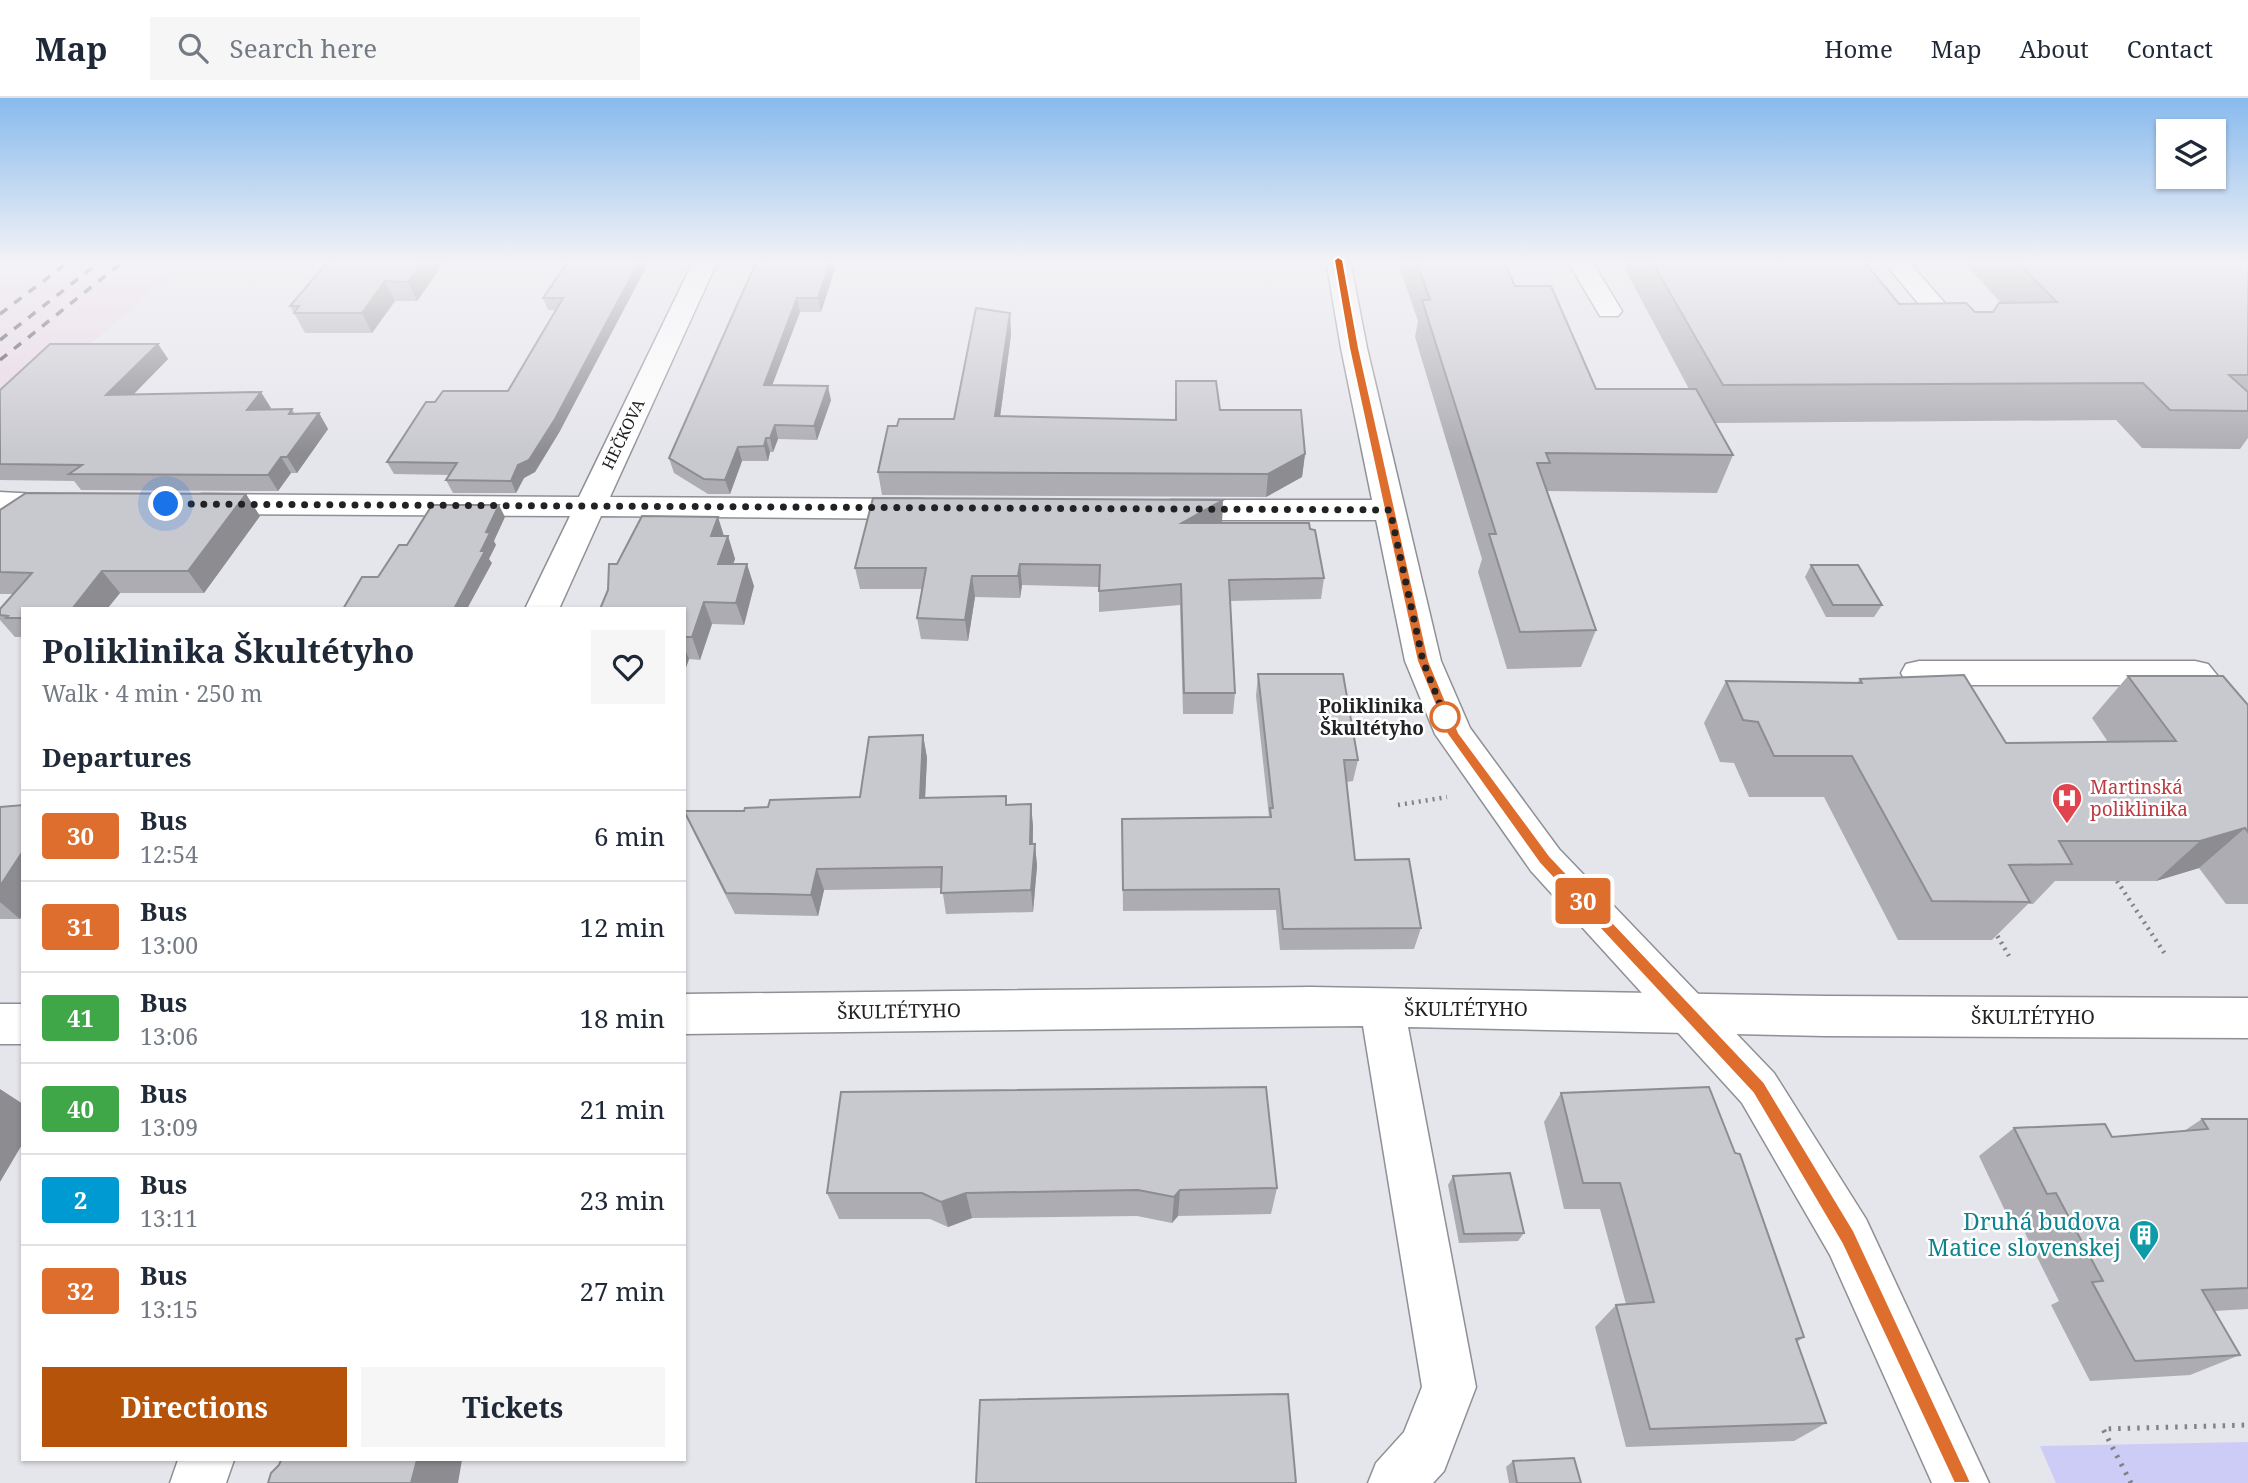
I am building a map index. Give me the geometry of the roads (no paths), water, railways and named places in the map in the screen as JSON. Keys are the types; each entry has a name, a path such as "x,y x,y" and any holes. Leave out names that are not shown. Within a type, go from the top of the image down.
{"street":[{"name":"HEČKOVA","path":"543,607 675,325"},
{"path":"1351,325 1423,661 1454,734 1545,860 1691,1013 1758,1088 1848,1237 1961,1483"},
{"path":"1950,325 1963,340"},
{"path":"0,502 97,503"},
{"path":"179,504 948,509"},
{"path":"1141,510 1390,510"},
{"path":"1919,673 2195,673 2248,739"},
{"name":"ŠKULTÉTYHO","path":"686,1014 1207,1007 1825,1016 2248,1018"},
{"path":"1382,1009 1449,1387 1424,1451 1396,1483"},
{"path":"0,1024 21,1024"},
{"path":"198,1483 206,1461"}],"railway":[{"path":"0,340 20,325"},
{"path":"0,360 44,325"}],"place":[{"name":"Poliklinika Škultétyho","path":"1445,717"},
{"name":"Martinská poliklinika","path":"2067,825"},
{"name":"Druhá budova Matice slovenskej","path":"2144,1262"}]}
